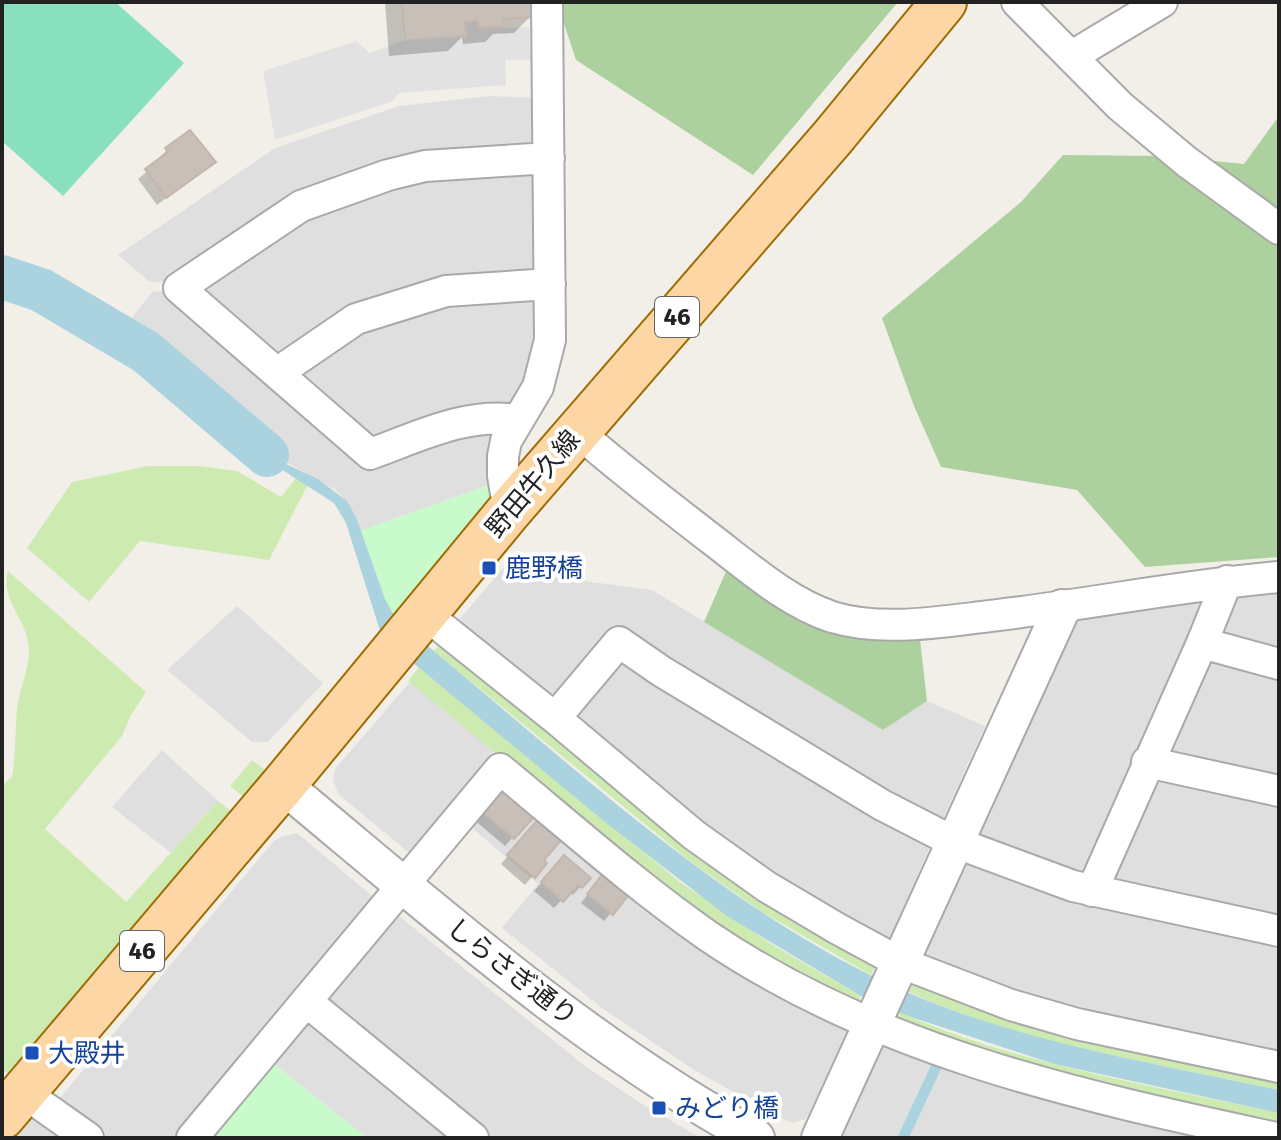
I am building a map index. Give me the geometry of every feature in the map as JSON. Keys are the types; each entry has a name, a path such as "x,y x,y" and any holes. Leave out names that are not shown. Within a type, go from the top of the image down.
{"main road":[{"name":"野田牛久線","path":"12,1104 283,785 509,511 833,137 944,2"}],"street":[{"path":"509,511 503,456 506,441 538,387 550,340 547,2"},
{"path":"1017,2 1120,106 1187,162 1279,229"},
{"path":"1072,56 1162,2"},
{"path":"517,420 474,418 370,454 179,288 301,206 373,180 425,166 549,158"},
{"path":"277,373 356,319 446,291 550,284"},
{"path":"577,431 618,467 775,587 808,607 835,617 876,624 912,623 1062,608 1227,581 1279,577"},
{"path":"1092,891 1227,581"},
{"path":"820,1138 1062,608"},
{"path":"410,631 555,718 674,819 731,862 898,965 1011,1005 1077,1024 1279,1067"},
{"path":"555,718 619,642 661,671 882,805 954,842 1073,886 1279,931"},
{"path":"1202,643 1279,664"},
{"path":"1147,762 1279,791"},
{"path":"192,1138 500,769 639,884 709,936 793,987 991,1070 1160,1113 1276,1138"},
{"name":"しらさぎ通り","path":"283,785 584,1029 650,1074 756,1138"},
{"path":"306,1001 473,1138"},
{"path":"12,1104 88,1138"}],"shaded area":[{"path":"478,21 479,28 529,27 531,60 505,60 506,85 398,93 393,101 275,140 263,71 356,41 370,53 405,40 466,36 465,22"},
{"path":"489,96 542,98 541,137 529,148 426,156 171,281 150,282 118,255 275,148 399,106"},
{"path":"531,168 541,177 540,264 532,271 274,358 201,288 303,218 413,177"},
{"path":"161,291 368,462 487,425 494,438 492,484 360,531 347,502 336,490 265,450 147,349 120,333 152,292"},
{"path":"532,291 543,303 543,337 521,399 379,439 364,434 299,381 301,367 359,327 440,300"},
{"path":"511,559 561,578 652,590 883,730 927,701 985,726 941,823 665,660 616,627 557,699 550,700 457,622"},
{"path":"1279,582 1279,652 1227,637 1221,626 1240,586"},
{"path":"1192,595 1203,614 1087,870 1076,874 975,839 1080,612"},
{"path":"237,606 323,683 268,742 252,742 167,670"},
{"path":"1215,657 1279,676 1279,780 1170,756 1166,749 1206,660"},
{"path":"623,659 932,842 888,944 728,850 571,715"},
{"path":"410,682 496,752 412,855 339,795 333,780 335,769"},
{"path":"162,750 218,801 171,853 112,807"},
{"path":"1160,777 1279,804 1279,920 1114,884 1110,873 1151,781"},
{"path":"496,785 848,1030 806,1119 793,1123 785,1120 694,1070 602,1008 502,928 538,884 466,823"},
{"path":"297,833 376,899 177,1138 103,1138 55,1104 272,843 280,837"},
{"path":"966,859 1279,944 1279,1060 1093,1020 921,961"},
{"path":"394,912 585,1066 701,1138 489,1138 430,1093 325,999"},
{"path":"313,1022 455,1138 367,1138 270,1061 302,1024"},
{"path":"884,1043 933,1061 897,1138 844,1138 843,1128"},
{"path":"943,1065 1231,1138 909,1138"},
{"path":"34,1112 70,1138 12,1138"}],"green space":[{"path":"2,2 115,2 184,63 63,196 2,141"},
{"path":"557,2 898,2 753,175 576,60"},
{"path":"1279,116 1279,557 1145,567 1077,490 941,467 914,406 882,318 1021,202 1063,155 1164,156 1244,164"},
{"path":"148,466 199,466 237,471 281,497 296,478 308,484 269,560 140,541 89,602 27,548 72,482"},
{"path":"492,484 493,509 397,621 385,599 360,531"},
{"path":"728,567 919,630 927,701 883,730 704,622"},
{"path":"8,571 146,692 122,736 45,829 126,902 218,801 233,813 11,1076 2,1069 2,786 12,777 17,709 29,648 8,591"},
{"path":"443,640 878,960 871,975 762,912 691,862 434,651"},
{"path":"419,667 680,882 776,947 861,996 856,1008 736,937 624,856 408,681"},
{"path":"252,760 268,772 245,798 230,786"},
{"path":"915,978 1279,1077 1279,1090 1043,1039 996,1025 909,992"},
{"path":"899,1012 1038,1060 1279,1113 1279,1130 1102,1091 893,1027"},
{"path":"270,1061 367,1138 216,1138 212,1130"}],"water":[{"path":"222,413 265,450 318,479 347,501 356,517 385,599 397,621 623,809 740,898 866,973 915,995 1016,1031 1068,1045 1279,1090 1279,1113 1054,1064 908,1016 861,996 727,916 605,822 382,637 346,523 334,503 276,466 218,417"},
{"path":"933,1061 943,1065 909,1138 897,1138"}],"building":[{"path":"402,2 532,2 533,17 504,19 504,26 479,28 478,21 465,22 467,36 405,40"},
{"path":"190,130 216,162 166,198 145,169 168,152 165,148"},
{"path":"500,786 535,816 514,839 480,810"},
{"path":"539,818 563,838 544,860 547,863 535,878 507,855"},
{"path":"564,855 591,878 582,888 578,885 563,902 541,882"},
{"path":"604,872 630,893 613,915 587,894"}],"waterway":[{"path":"2,277 41,290 146,352 267,455"}],"place":[{"name":"鹿野橋","path":"489,568"},
{"name":"大殿井","path":"32,1053"},
{"name":"みどり橋","path":"659,1108"}]}
